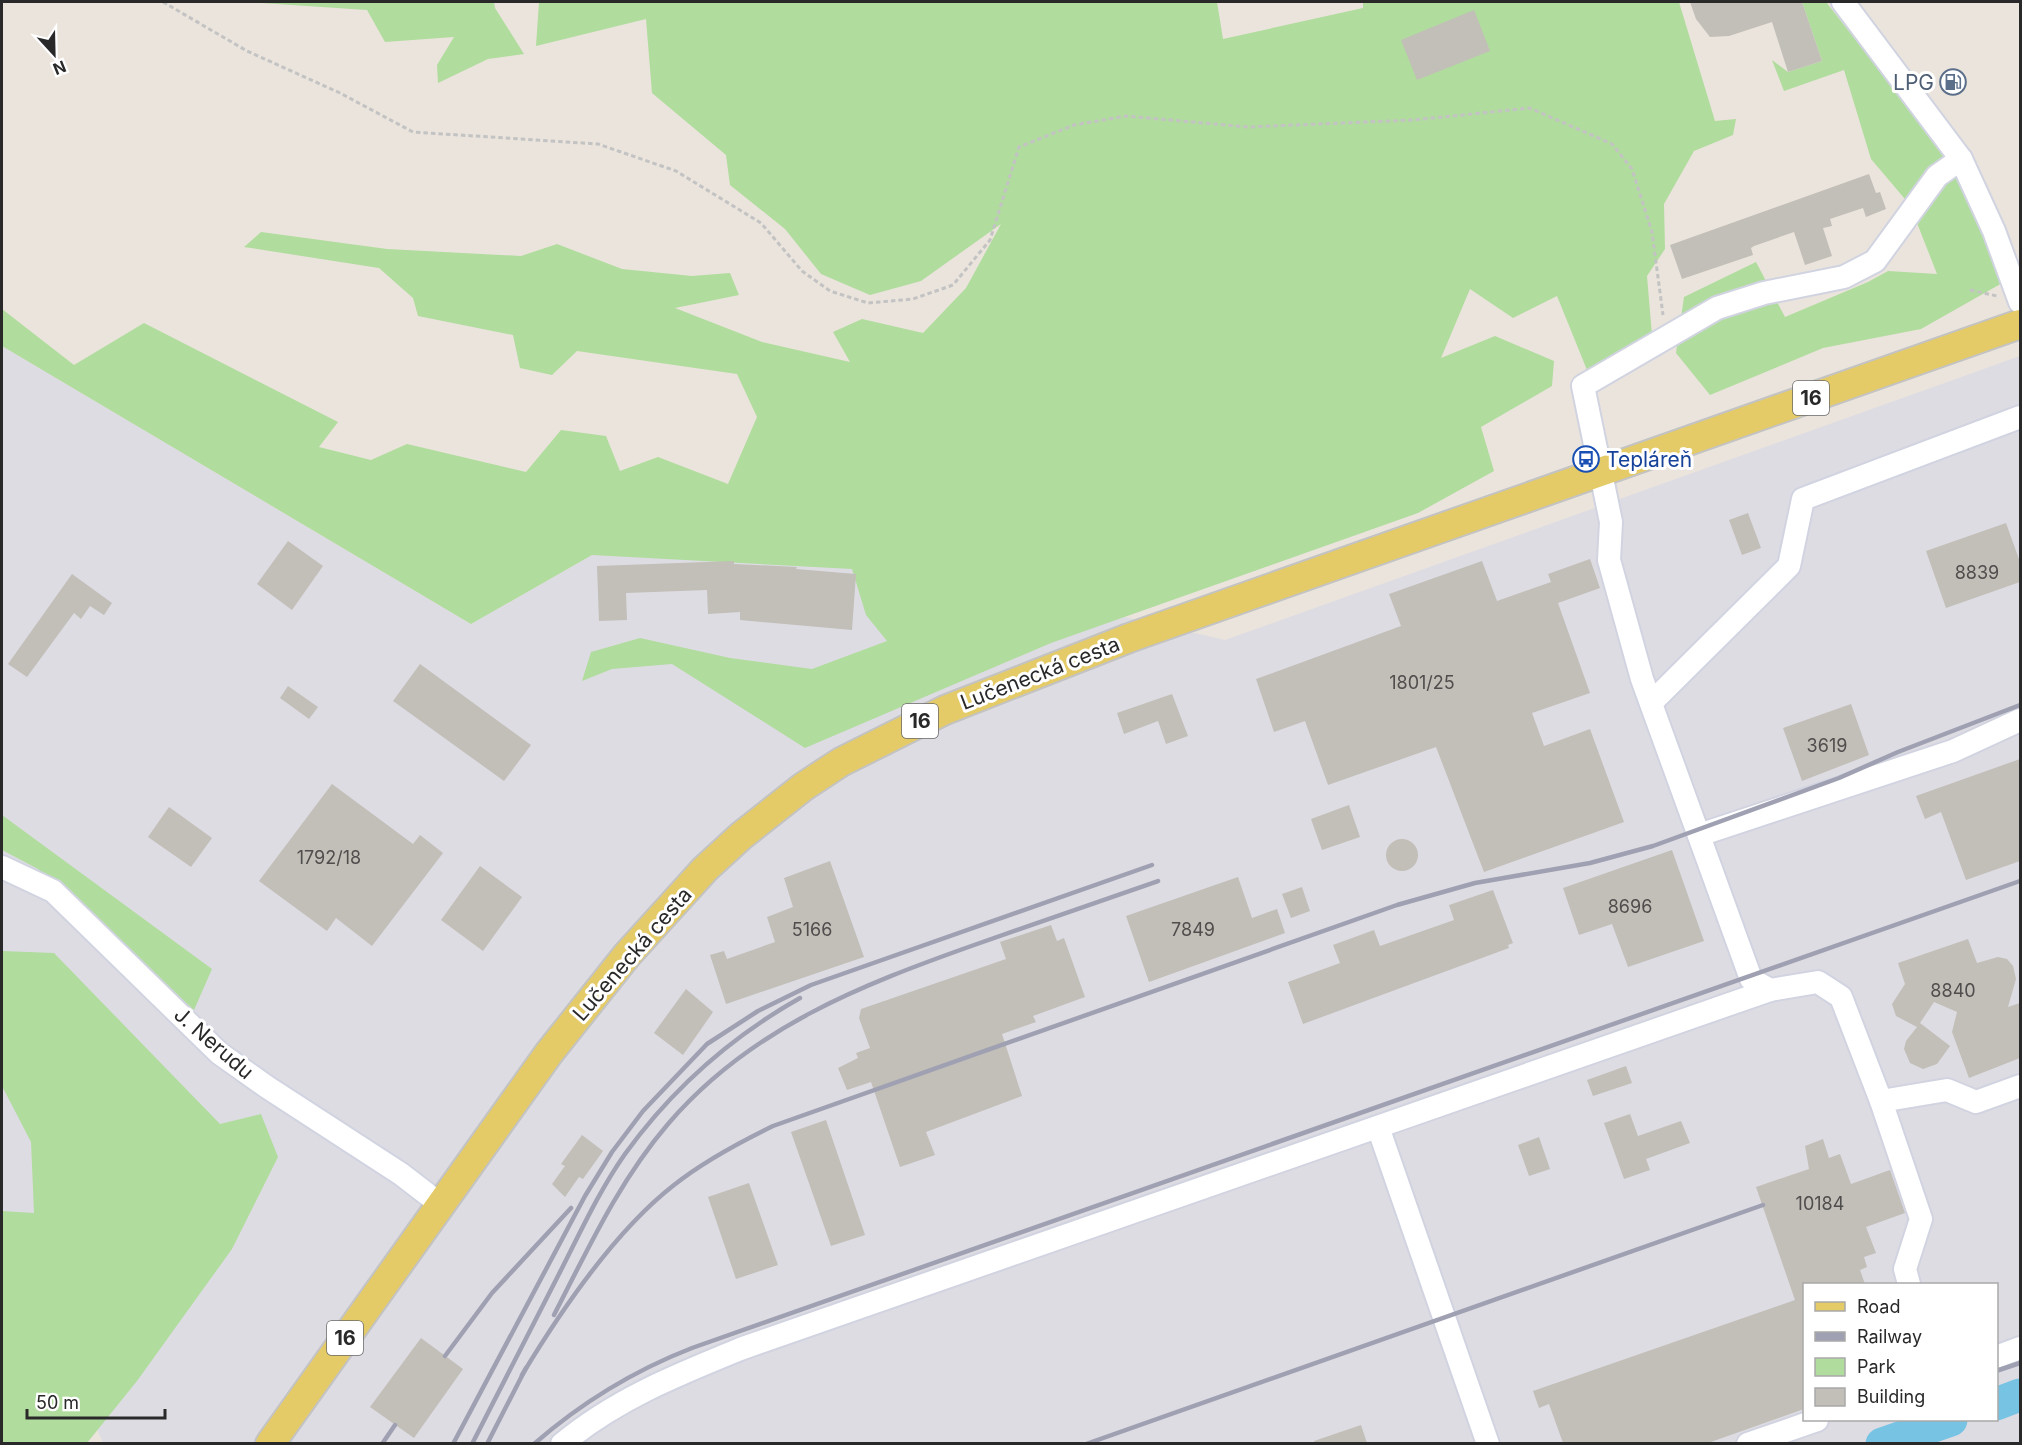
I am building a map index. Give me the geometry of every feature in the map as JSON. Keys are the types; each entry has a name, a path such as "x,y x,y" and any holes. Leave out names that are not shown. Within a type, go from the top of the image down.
{"main road":[{"name":"Lučenecká cesta","path":"270,1443 556,1045 635,946 705,869 741,836 803,786 841,762 945,710 1053,666 2020,324"}],"street":[{"path":"1843,2 1961,159 1994,231 2012,300"},
{"path":"1770,990 1751,978 1651,703 1609,560 1611,522 1583,386 1698,317 1742,299 1827,282 1861,270 1875,261 1937,176 1961,159"},
{"path":"1651,703 1789,566 1803,499 2020,417"},
{"path":"1699,836 1953,751 2020,720"},
{"name":"J. Nerudu","path":"2,867 53,891 219,1053 401,1174 440,1204"},
{"path":"562,1443 583,1426 653,1384 743,1348 1770,990 1818,982 1842,997 1881,1101 1921,1219 1905,1269 1909,1283"},
{"path":"1881,1101 1947,1090 1976,1102 2020,1086"},
{"path":"1378,1127 1488,1443"},
{"path":"1998,1356 2020,1348"},
{"path":"1748,1443 1810,1421"}],"path":[{"path":"163,2 247,51 340,93 413,132 598,144 676,171 761,223 802,271 830,291 868,303 913,299 952,285 990,240 1019,147 1074,124 1126,116 1248,127 1413,120 1530,108 1612,144 1632,169 1652,232 1665,338"},
{"path":"1970,290 2012,300"}],"shaded area":[{"path":"2,346 471,624 592,555 863,557 1225,640 2020,356 2020,1443 103,1443 2,1206"}],"green space":[{"path":"248,2 494,2 495,8 524,54 488,59 438,83 437,65 454,37 385,42 367,10"},
{"path":"539,2 1217,2 1223,39 1363,8 1363,2 1679,2 1715,121 1736,119 1733,135 1694,151 1664,204 1665,249 1647,276 1652,335 1587,370 1557,296 1513,318 1470,289 1441,358 1495,336 1554,361 1552,386 1481,427 1494,471 1418,513 1051,643 805,748 672,664 612,669 582,681 591,652 640,638 730,658 812,669 887,641 866,615 852,569 592,555 471,624 2,346 2,309 74,365 144,323 338,422 319,447 371,460 407,444 526,472 561,430 606,436 620,471 658,457 728,484 757,417 737,374 577,351 552,375 520,368 513,335 418,316 413,298 379,268 244,247 261,232 387,249 521,256 557,244 622,269 692,276 730,273 739,295 675,308 762,342 850,362 833,332 862,319 923,333 966,288 1001,224 921,281 870,295 821,274 785,229 730,185 726,155 652,93 646,19 536,46"},
{"path":"1802,2 1826,2 1964,177 2004,282 1921,329 1823,348 1710,395 1676,353 1684,297 1756,262 1785,317 1868,282 1888,271 1937,274 1910,205 1871,159 1844,70 1784,91 1772,60 1788,72 1822,61"},
{"path":"2,815 212,969 194,1010 38,869 2,850"},
{"path":"2,951 54,953 220,1124 261,1114 278,1157 232,1249 137,1381 87,1443 2,1443 2,1211 34,1213 31,1142 2,1086"}],"building":[{"path":"1690,2 1802,2 1822,61 1788,72 1772,22 1729,36 1710,37 1696,19"},
{"path":"1474,10 1490,51 1417,80 1401,40"},
{"path":"1869,174 1876,193 1880,192 1886,209 1866,217 1863,208 1830,219 1832,226 1823,228 1832,256 1805,265 1794,232 1754,246 1751,248 1753,255 1682,279 1670,245"},
{"path":"1748,513 1761,548 1742,555 1729,520"},
{"path":"2006,523 2020,562 2020,582 1946,608 1926,551"},
{"path":"288,541 323,566 292,610 257,584"},
{"path":"1590,559 1600,588 1558,603 1590,693 1532,713 1544,746 1590,729 1624,822 1484,872 1436,747 1328,785 1305,721 1274,732 1256,679 1401,626 1389,594 1482,561 1497,601 1551,582 1548,574"},
{"path":"734,561 734,564 797,567 796,569 856,574 852,630 740,620 740,612 708,614 707,590 626,593 627,620 599,621 597,566"},
{"path":"72,574 112,603 104,615 90,606 81,619 74,613 27,677 8,664"},
{"path":"420,664 531,745 504,781 393,701"},
{"path":"288,686 318,707 309,719 280,698"},
{"path":"1172,694 1188,736 1166,744 1158,721 1124,734 1117,713"},
{"path":"1851,704 1869,755 1802,781 1783,728"},
{"path":"2020,759 2020,861 1966,880 1941,812 1925,819 1916,796"},
{"path":"332,784 413,844 420,835 443,853 372,946 336,918 327,931 259,881"},
{"path":"1349,805 1360,837 1322,850 1311,819"},
{"path":"169,807 212,838 191,867 148,837"},
{"path":"1402,839 1414,843 1418,855 1414,867 1402,871 1390,867 1386,855 1390,843"},
{"path":"1672,850 1704,941 1628,967 1612,924 1579,935 1563,888"},
{"path":"830,861 864,957 726,1004 710,955 724,951 727,959 775,942 767,917 793,907 784,878"},
{"path":"480,866 522,897 483,951 441,920"},
{"path":"1238,877 1252,918 1277,909 1285,933 1149,982 1126,916"},
{"path":"1302,887 1310,911 1291,918 1282,894"},
{"path":"1493,890 1513,943 1508,945 1509,948 1303,1024 1288,982 1340,963 1333,945 1374,930 1380,946 1454,920 1449,905"},
{"path":"1051,925 1057,941 1064,938 1085,997 1033,1016 1036,1022 1002,1034 1022,1096 926,1132 935,1155 900,1167 871,1082 847,1090 838,1068 858,1058 856,1053 870,1048 859,1018 861,1009 1006,959 1000,942"},
{"path":"1968,939 1977,963 1998,957 2007,959 2013,966 2016,979 2008,1007 2020,1003 2020,1058 1969,1078 1952,1032 1957,1012 1934,1002 1920,1023 1950,1046 1937,1064 1923,1069 1910,1063 1904,1049 1906,1041 1917,1027 1896,1016 1892,1004 1905,984 1898,963"},
{"path":"686,989 713,1012 683,1055 654,1033"},
{"path":"1626,1066 1632,1083 1593,1096 1587,1080"},
{"path":"1630,1114 1638,1136 1681,1121 1690,1143 1646,1159 1650,1170 1624,1179 1604,1123"},
{"path":"826,1120 865,1235 831,1246 791,1132"},
{"path":"582,1135 603,1151 583,1179 579,1177 565,1197 552,1184 565,1166 561,1164"},
{"path":"1539,1137 1550,1169 1529,1176 1518,1145"},
{"path":"1823,1139 1829,1158 1840,1154 1851,1184 1890,1170 1905,1213 1866,1227 1876,1253 1864,1257 1867,1267 1860,1270 1865,1283 1803,1283 1803,1409 1708,1443 1563,1443 1549,1404 1539,1408 1533,1391 1795,1300 1756,1187 1809,1169 1805,1146"},
{"path":"749,1183 778,1265 736,1279 708,1197"},
{"path":"421,1338 463,1369 414,1438 370,1407"},
{"path":"1361,1425 1367,1443 1315,1443 1314,1441"}],"waterway":[{"path":"1998,1403 2020,1395"},
{"path":"1882,1444 1948,1421"}],"railway":[{"path":"522,1375 590,1273 610,1248 652,1204 685,1176 709,1160 773,1126 1397,905 1475,883 1590,863 1653,846 1839,778 1898,752 2020,705"},
{"path":"453,1444 585,1196 612,1152 643,1111 707,1044 758,1011 811,985 1152,865"},
{"path":"554,1315 605,1216 650,1146 700,1090 735,1061 810,1013 891,976 1158,881"},
{"path":"534,1444 609,1389 649,1367 692,1348 2020,881"},
{"path":"472,1444 590,1212 625,1154 662,1108 704,1066 750,1030 800,998"},
{"path":"1086,1444 1763,1205"},
{"path":"445,1356 492,1293 571,1208"},
{"path":"1998,1370 2020,1363"},
{"path":"487,1444 526,1368"},
{"path":"382,1444 395,1425"}],"place":[{"name":"LPG","path":"1953,82"},
{"name":"Tepláreň","path":"1586,459"}]}
